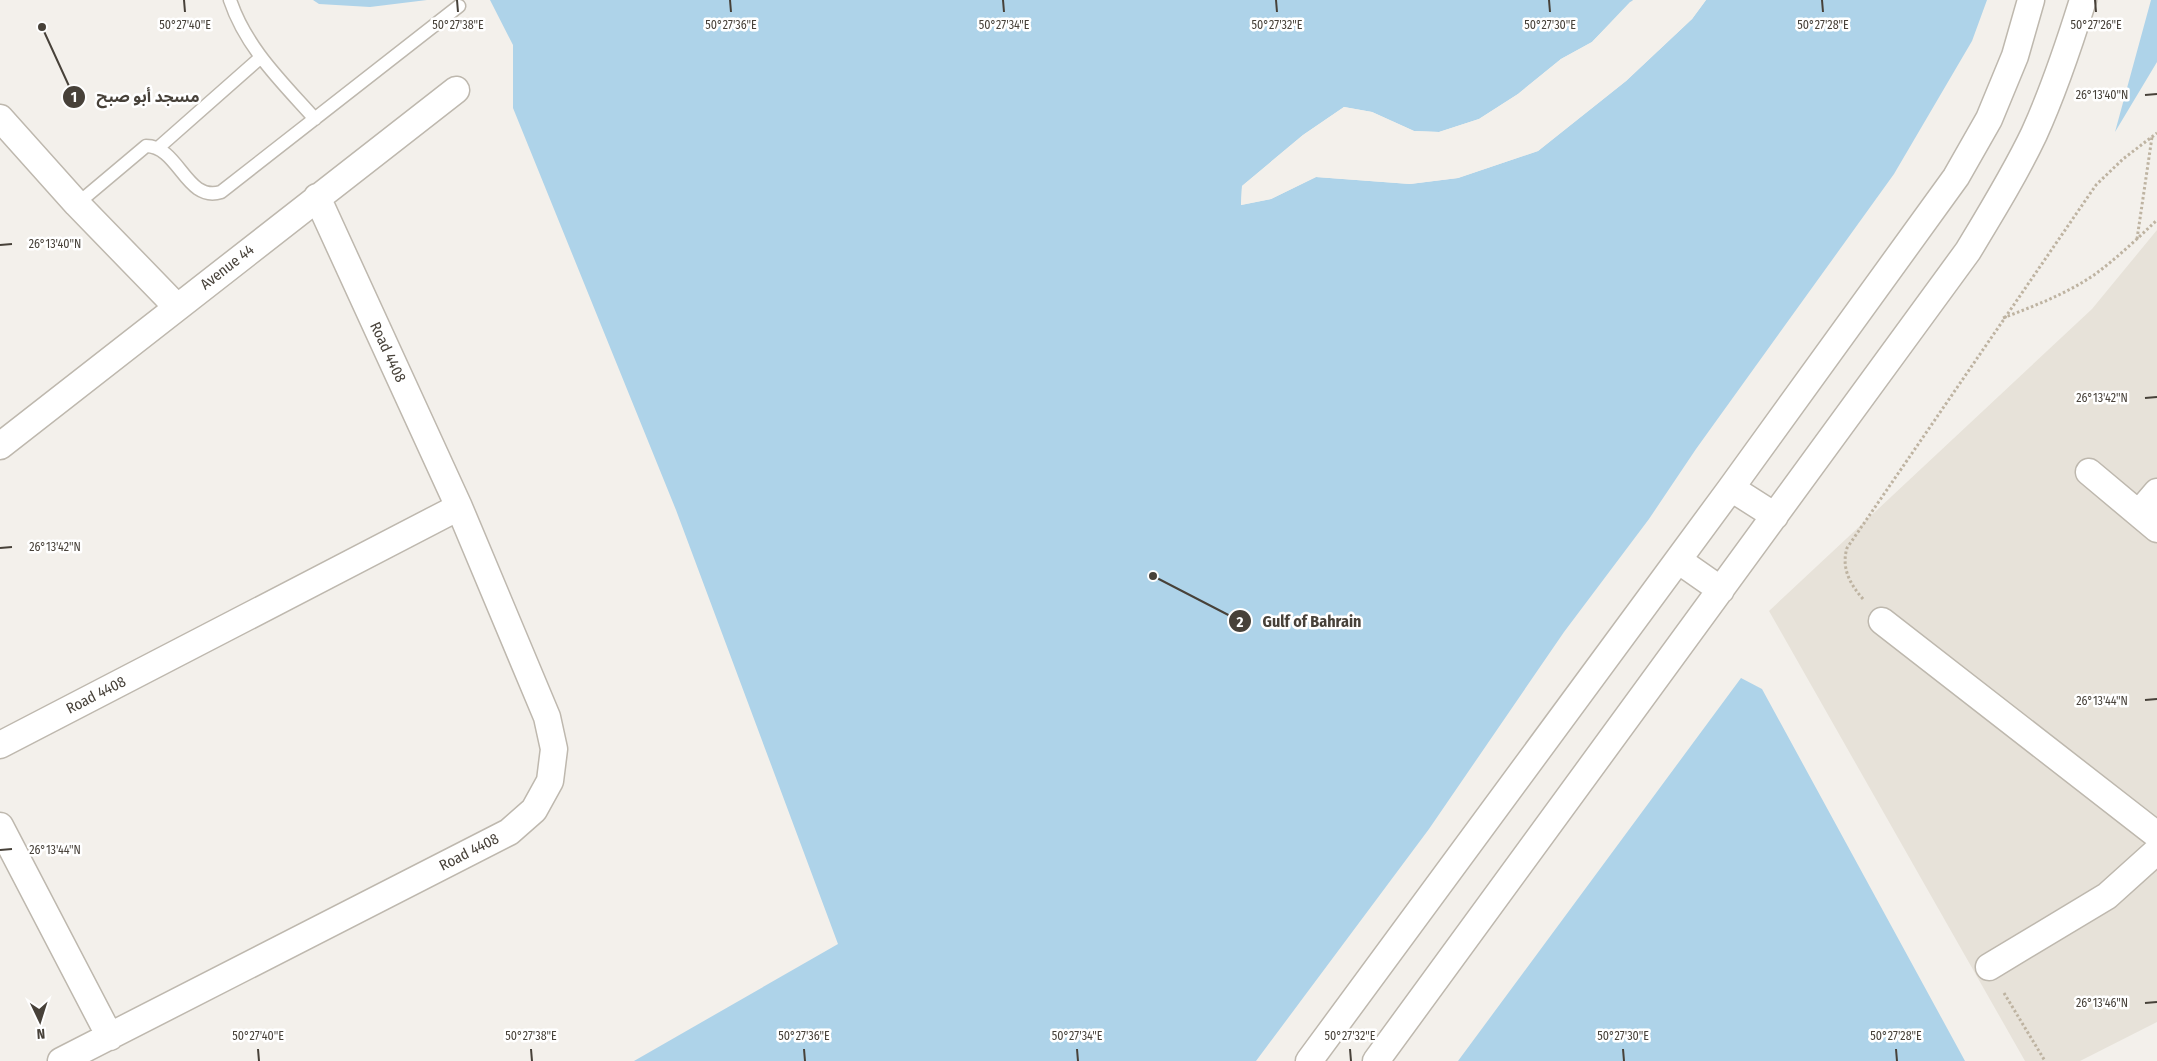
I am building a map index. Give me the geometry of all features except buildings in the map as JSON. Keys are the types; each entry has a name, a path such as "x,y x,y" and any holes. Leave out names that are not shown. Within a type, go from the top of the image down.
{"street":[{"path":"1309,1061 1731,488 1956,177 1989,120 2015,56 2031,0"},
{"path":"1376,1061 1968,251 2003,194 2034,134 2060,72 2083,0"},
{"name":"Avenue 44","path":"0,446 456,90"},
{"path":"0,118 77,204 177,307"},
{"name":"Road 4408","path":"61,1061 509,832 534,810 550,781 554,749 547,717 459,507 317,197"},
{"path":"2089,472 2148,521 2157,492"},
{"path":"1731,488 1775,516"},
{"name":"Road 4408","path":"0,745 459,507"},
{"path":"1678,560 1722,590"},
{"path":"1882,621 2157,836"},
{"path":"0,826 110,1036"},
{"path":"1989,967 2107,896 2157,851"}],"lane":[{"path":"230,0 246,36 260,58 315,119"},
{"path":"77,204 141,148 146,146 158,148 200,191 214,195 227,188 458,6"},
{"path":"158,148 260,58"}],"path":[{"path":"1882,621 1847,576 1845,563 1847,548 2096,185 2123,159 2157,134"},
{"path":"2137,239 2152,137"},
{"path":"2003,318 2049,300 2093,276 2157,220"},
{"path":"1989,967 2045,1061"}],"shaded area":[{"path":"2157,230 2157,1022 2080,1061 2025,1061 1769,611 2092,309"}],"water":[{"path":"313,0 427,0 370,7 319,4"},
{"path":"490,0 1633,0 1592,42 1561,59 1518,94 1479,119 1439,132 1414,131 1372,112 1344,107 1303,135 1242,186 1241,205 1271,199 1316,177 1410,184 1458,178 1538,151 1626,81 1692,19 1706,0 1987,0 1972,41 1894,174 1696,449 1649,519 1564,632 1429,829 1256,1061 634,1061 838,944 676,510 513,108 513,45"},
{"path":"2151,0 2157,0 2157,62 2115,132"},
{"path":"1741,678 1762,689 1965,1061 1458,1061"}],"pier":[{"path":"1635,0 1594,44 1563,61 1519,96 1480,121 1439,134 1414,133 1371,114 1344,110 1266,167 1245,188 1244,202 1270,196 1315,175 1409,181 1457,175 1537,149 1625,79 1690,17 1702,0 1706,0 1692,19 1626,81 1538,151 1458,178 1410,184 1316,177 1271,199 1241,205 1242,186 1303,135 1344,107 1372,112 1414,131 1439,132 1479,119 1518,94 1561,59 1592,42 1630,2"}],"place":[{"name":"مسجد أبو صبح","path":"42,27"},
{"name":"Gulf of Bahrain","path":"1153,576"}]}
